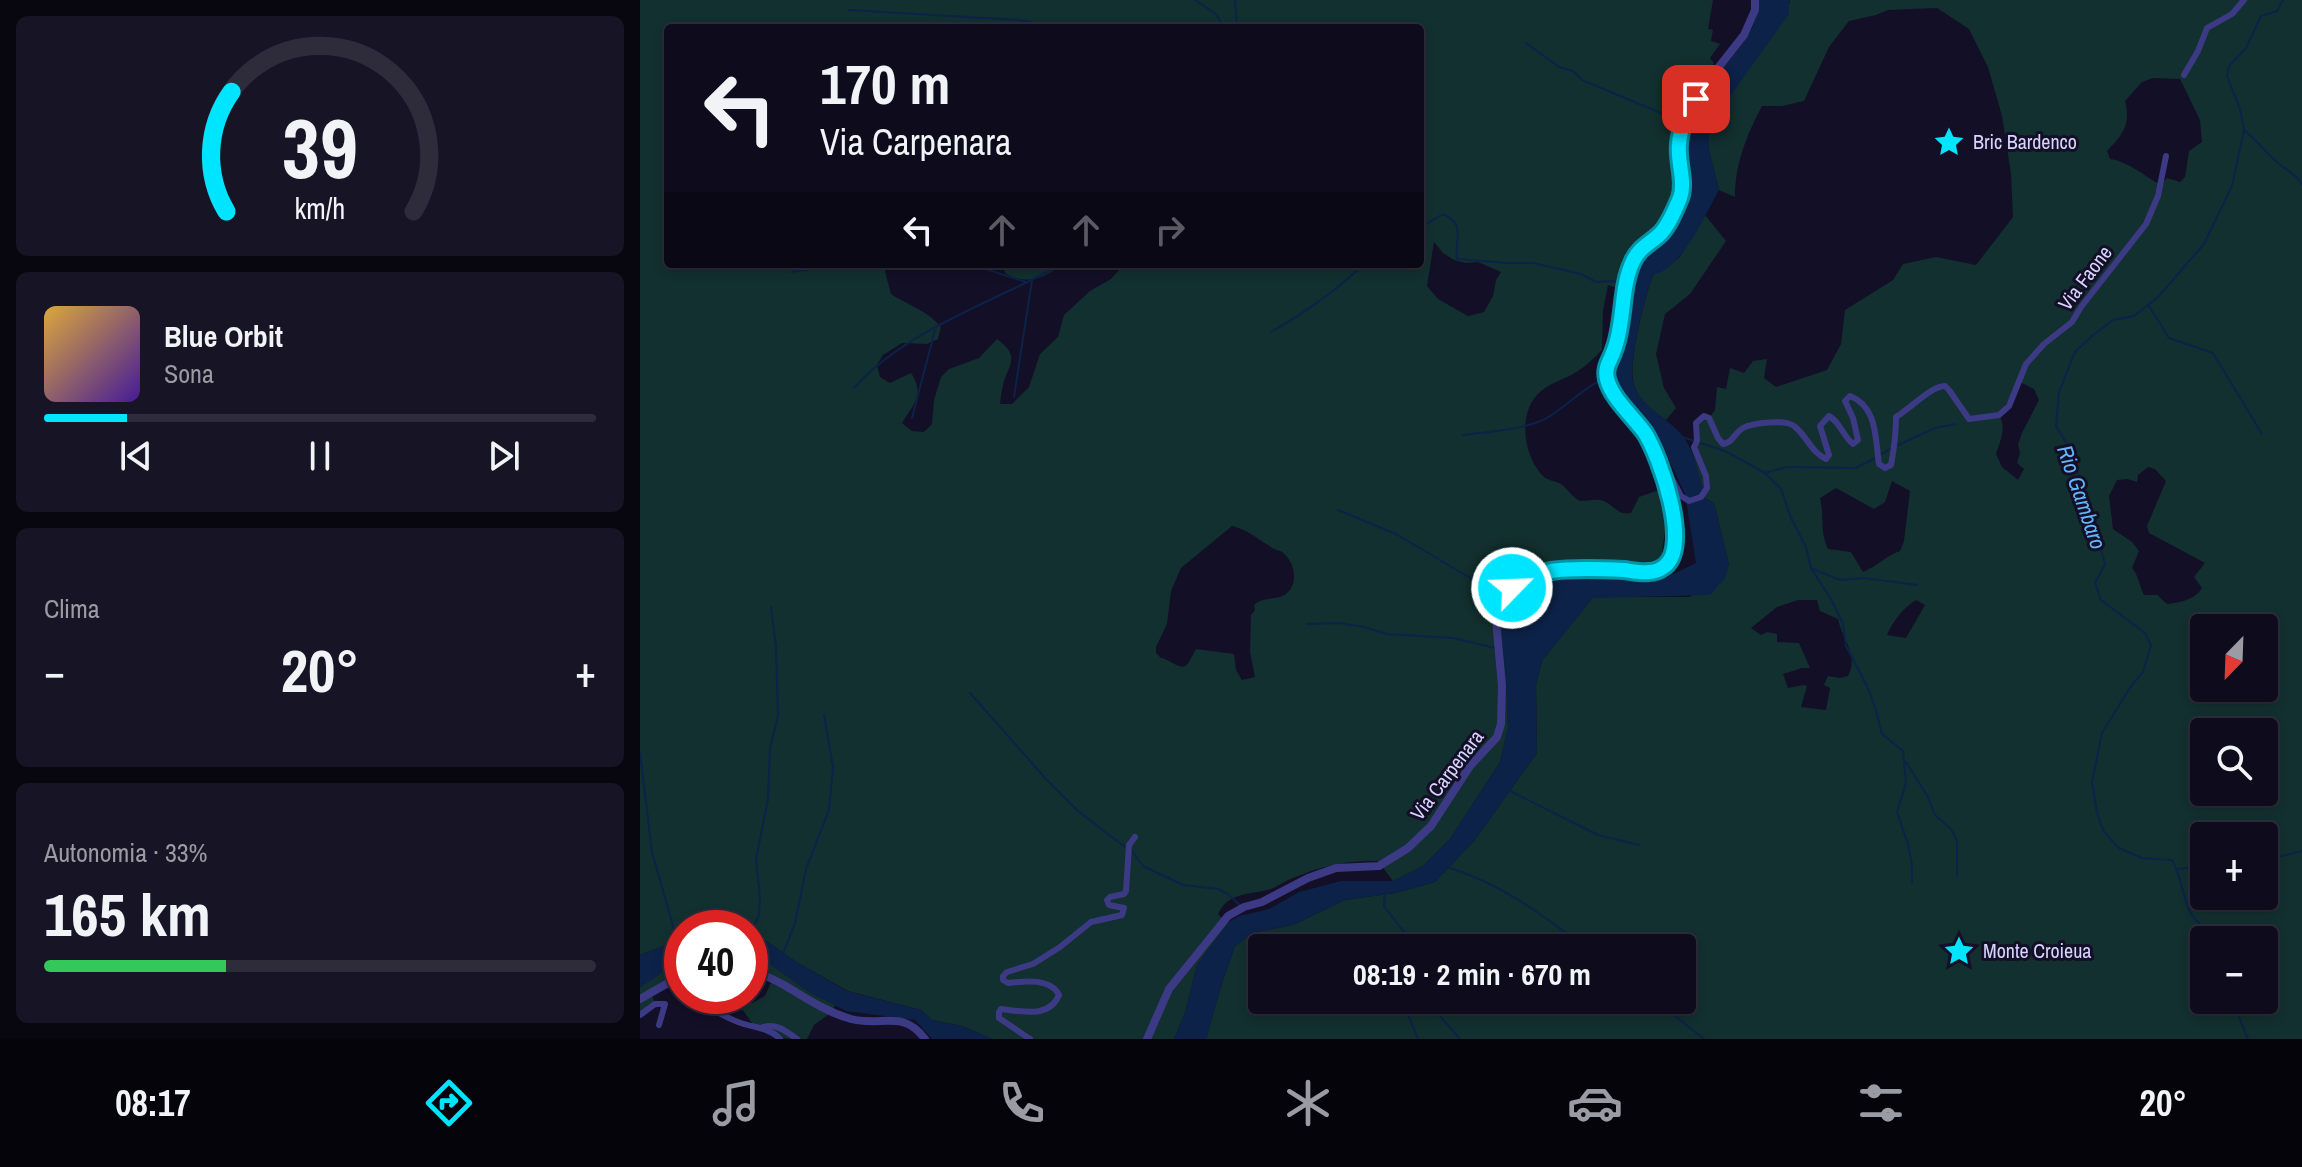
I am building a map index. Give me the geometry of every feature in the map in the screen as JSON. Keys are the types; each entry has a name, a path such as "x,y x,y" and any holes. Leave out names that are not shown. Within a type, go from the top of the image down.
{"street":[{"name":"Via Carpenara","path":"1147,1039 1169,989 1228,916 1336,868 1379,866 1408,848 1431,826 1470,766 1497,737 1501,724 1502,686 1496,620 1501,601 1512,588 1550,571 1623,570 1648,573 1663,569 1671,560 1674,542 1671,503 1657,457 1646,435 1612,391 1606,377 1607,363 1614,351 1621,325 1633,260 1644,245 1663,230 1681,196 1679,143 1686,118 1714,73 1744,35 1755,10 1755,0"},
{"path":"2184,75 2207,28 2232,14 2244,0"},
{"name":"Via Faone","path":"1646,435 1683,499 1689,501 1705,494 1707,481 1694,447 1697,441 1696,423 1704,416 1709,418 1723,444 1730,443 1743,428 1787,422 1795,426 1820,457 1826,459 1829,455 1820,426 1829,416 1835,419 1853,444 1858,440 1845,401 1850,396 1862,403 1874,423 1879,464 1885,468 1891,465 1894,452 1896,417 1936,386 1945,386 1949,390 1969,419 1999,415 2009,406 2026,364 2044,344 2072,322 2146,224 2158,196 2166,156"},
{"path":"1030,1039 999,1018 999,1012 1001,1009 1032,1013 1043,1010 1056,1002 1059,995 1057,989 1049,984 1008,983 1003,976 1033,964 1091,922 1122,915 1124,908 1109,905 1107,900 1126,891 1129,845 1135,837"},
{"path":"768,978 832,1012 863,1021 908,1022 925,1039"},
{"path":"640,999 664,985"},
{"path":"640,1015 655,1004 665,1004 659,1025"},
{"path":"722,1014 761,1028 780,1039"},
{"path":"761,1028 777,1026 797,1039"}],"green space":[{"path":"640,0 1713,0 1708,29 1713,30 1711,41 1720,44 1710,58 1714,63 1682,113 1675,151 1678,188 1672,204 1658,229 1647,238 1624,290 1608,285 1603,311 1602,350 1577,372 1540,392 1528,411 1526,422 1527,447 1537,468 1544,477 1561,484 1580,501 1600,500 1622,513 1631,513 1639,497 1656,491 1662,493 1667,511 1662,558 1667,577 1555,579 1501,635 1508,728 1500,762 1450,839 1423,866 1393,881 1378,861 1356,862 1303,874 1271,889 1241,895 1227,902 1218,915 1229,922 1197,965 1185,1013 1174,1039 992,1039 962,1026 932,1020 921,1010 848,991 768,942 768,910 664,910 664,946 640,955","holes":["1434,242 1454,260 1478,262 1501,272 1484,312 1468,316 1438,299 1427,286","1232,526 1282,552 1290,560 1294,571 1288,592 1254,605 1250,652 1255,677 1242,680 1236,670 1234,654 1196,649 1182,667 1161,658 1156,653 1156,647 1167,624 1171,591 1181,568"]},
{"path":"1789,0 2302,0 2302,1039 1206,1039 1235,946 1248,936 1248,1014 1696,1014 1696,934 1251,934 1293,925 1345,900 1395,893 1435,882 1474,841 1537,753 1536,684 1542,661 1593,597 1690,597 1729,565 1714,503 1705,498 1691,448 1694,447 1699,418 1709,418 1715,410 1717,387 1726,389 1730,368 1744,373 1753,361 1767,359 1764,378 1776,387 1827,370 1841,344 1845,310 1893,280 1903,264 1936,257 1976,265 2013,217 2011,174 2002,116 1988,67 1969,29 1937,8 1888,10 1849,21 1829,47 1804,101 1762,106 1743,150 1735,197 1719,190 1709,150 1709,130","holes":["2153,78 2180,79 2200,120 2202,142 2189,151 2185,177 2180,182 2167,178 2161,185 2130,166 2110,159 2107,151 2126,123 2125,101 2142,82","2020,382 2034,389 2039,400 2018,444 2020,453 2017,463 2024,469 2018,480 2002,467 1996,454 2002,434 1999,415","2148,467 2155,469 2166,481 2147,526 2149,533 2205,563 2194,577 2202,588 2191,598 2167,604 2157,595 2144,595 2132,568 2139,551 2113,529 2109,496 2117,480 2137,482 2138,475","1892,481 1910,491 1900,551 1863,572 1851,552 1828,549 1820,498 1836,488 1874,509 1885,502","1798,600 1817,600 1820,611 1838,619 1852,661 1848,676 1828,676 1824,685 1830,688 1826,710 1801,707 1807,686 1788,688 1783,674 1810,668 1799,643 1777,642 1777,634 1767,632 1761,635 1751,628 1777,607","1916,600 1925,605 1906,638 1887,635 1895,620"]},
{"path":"1705,215 1726,241 1690,294 1665,314 1656,354 1664,388 1676,408 1666,420 1644,402 1635,388 1633,365 1638,332 1653,275 1679,258"},
{"path":"1003,268 1056,268 1042,277 1028,280 1006,274"},
{"path":"768,962 809,992 835,1005 832,1012 814,1025 807,1039 777,1037 763,1032 745,1014 768,1014 768,989 772,980 768,978"},
{"path":"664,971 664,985 651,992 655,1004 640,1015 640,987"}],"water":[{"path":"1759,0 1789,0 1789,14 1709,130 1709,150 1719,190 1683,252 1664,270 1653,275 1635,347 1632,375 1643,400 1675,428 1690,448 1705,498 1714,503 1729,565 1725,578 1710,595 1593,598 1542,661 1536,684 1537,753 1474,841 1435,882 1395,893 1345,900 1293,925 1248,934 1235,946 1206,1039 1174,1039 1185,1013 1197,965 1229,922 1239,916 1269,909 1299,892 1341,881 1393,881 1423,866 1450,839 1500,762 1508,728 1501,635 1504,620 1516,601 1529,590 1555,579 1667,577 1696,563 1685,494 1657,435 1614,386 1611,369 1625,338 1632,284 1638,264 1645,252 1669,233 1685,197 1687,126 1708,86 1749,34"},
{"path":"768,942 847,991 921,1010 932,1020 962,1026 992,1039 932,1039 915,1020 846,1011 809,992 768,963"},
{"path":"664,946 664,972 640,987 640,955"}],"waterway":[{"path":"1195,0 1216,14 1222,24"},
{"path":"1235,0 1237,24"},
{"name":"Rio Gambaro","path":"2203,926 2191,913 2172,860 2142,858 2119,848 2104,832 2097,813 2092,782 2102,733 2143,672 2151,645 2145,633 2101,600 2095,583 2105,564 2070,449 2056,426 2059,392 2075,352 2113,320 2134,316 2158,297 2204,244 2232,186 2244,130 2240,109 2227,76 2229,66 2246,48 2261,16 2277,11 2283,0"},
{"path":"849,10 1019,20 1036,24"},
{"path":"1526,43 1559,67 1573,71 1582,80 1680,121"},
{"path":"2245,131 2302,184"},
{"path":"1424,226 1443,214 1455,223 1457,259 1533,263 1581,274 1596,282 1623,283"},
{"path":"792,272 819,268"},
{"path":"982,268 1026,282"},
{"path":"854,388 888,357 928,331 1055,268"},
{"path":"1271,332 1320,301 1360,268"},
{"path":"1014,397 1032,280"},
{"path":"2149,306 2169,338 2213,353 2262,434"},
{"path":"912,418 935,330"},
{"path":"1463,435 1536,423 1603,379"},
{"path":"1898,445 1935,428 1956,424"},
{"path":"1682,437 1725,451 1765,473 1781,489 1806,547 1811,568 1843,624 1846,646 1867,686 1882,734 1903,751 1906,783 1897,812 1908,844 1912,882"},
{"path":"1880,455 1892,448"},
{"path":"1765,473 1787,467 1856,468 1875,458"},
{"path":"1338,510 1396,534 1472,579 1505,594"},
{"path":"1813,569 1840,580 1864,578 1917,585"},
{"path":"759,910 756,859 768,799 770,748 778,716 776,647 771,607"},
{"path":"1307,624 1339,623 1387,634 1453,638 1495,648"},
{"path":"970,693 1078,811 1125,847"},
{"path":"783,954 795,923 806,869 829,810 833,767 824,715"},
{"path":"640,753 652,852 668,910"},
{"path":"1906,762 1928,797 1935,815 1952,830 1957,841 1957,876"},
{"path":"1508,790 1598,835 1639,845"},
{"path":"1131,850 1143,866 1183,885 1218,889 1242,907"},
{"path":"2278,856 2302,851"},
{"path":"1450,868 1487,883 1521,902 1567,934"},
{"path":"2177,869 2190,868"},
{"path":"1385,893 1384,906 1405,934"},
{"path":"1408,1014 1418,1039"},
{"path":"1438,1014 1460,1039"},
{"path":"1673,1014 1704,1039"},
{"name":"Rio Gambaro","path":"2238,1014 2248,1039"}],"place":[{"name":"Bric Bardenco","path":"1949,142"},
{"name":"Monte Croieua","path":"1959,951"}],"route":[{"path":"1512,588 1550,571 1623,570 1648,573 1663,569 1671,560 1674,542 1671,503 1657,457 1646,435 1612,391 1606,377 1607,363 1614,351 1621,325 1633,260 1644,245 1663,230 1681,196 1679,143 1686,118 1696,99"}]}
